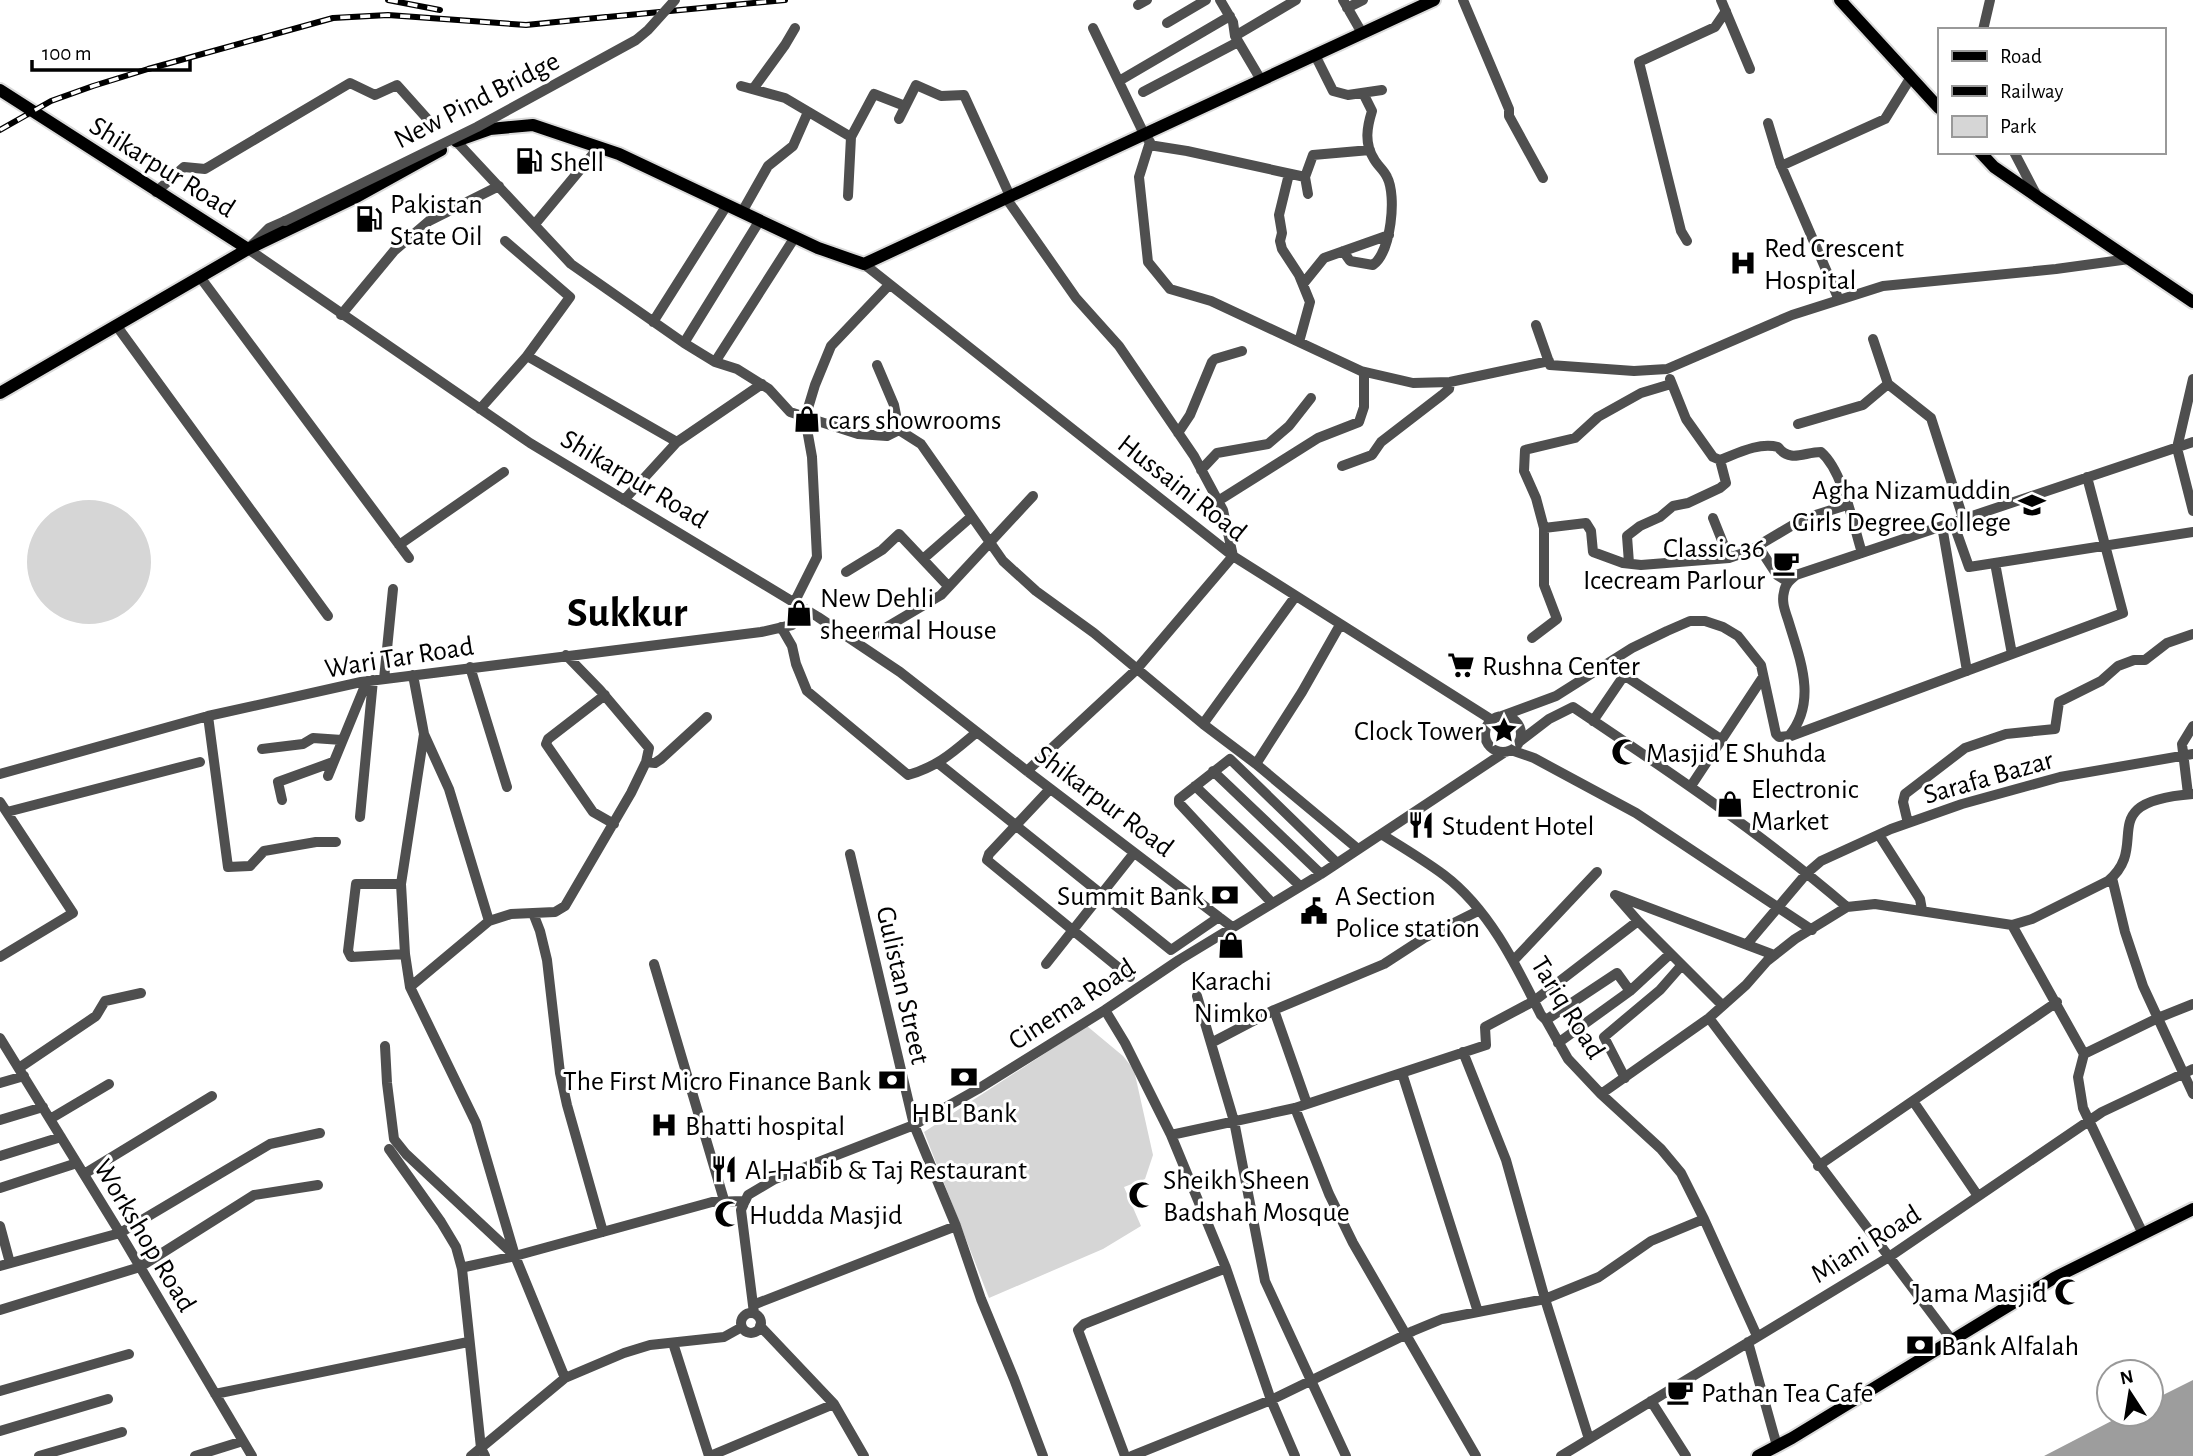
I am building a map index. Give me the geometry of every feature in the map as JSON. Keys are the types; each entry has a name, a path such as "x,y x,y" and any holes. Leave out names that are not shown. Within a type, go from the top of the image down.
{"main road":[{"path":"0,393 248,249 358,196 456,141 490,129 533,125 619,154 795,237 863,264 1008,197 1146,140 1416,4 1434,0"},
{"path":"1840,0 1938,107"},
{"name":"Shikarpur Road","path":"0,90 248,249"},
{"path":"1982,154 1994,167 2193,302"},
{"path":"1758,1456 2054,1278 2193,1209"}],"street":[{"name":"New Pind Bridge","path":"248,249 269,228 477,127 636,40 676,0"},
{"path":"1167,23 1206,0"},
{"path":"1220,0 1233,22 1236,39 1261,80"},
{"path":"1143,92 1236,39 1296,0"},
{"path":"1362,33 1345,4 1363,0"},
{"path":"1463,0 1509,109 1508,116 1543,178"},
{"path":"1983,28 1990,0"},
{"path":"1724,6 1750,69"},
{"path":"1688,241 1681,231 1639,62 1715,27 1724,6"},
{"path":"1119,81 1230,16"},
{"path":"753,89 795,28"},
{"path":"1093,28 1146,140 1139,177 1148,262 1170,289 1211,301 1364,372 1413,383 1450,382 1549,361"},
{"path":"1315,55 1333,90 1348,95 1382,90"},
{"path":"1782,166 1885,120 1910,77"},
{"path":"156,192 184,167 205,169 350,83 375,95 397,85 432,123"},
{"path":"899,119 916,85 941,96 964,95 1008,197 1076,298 1119,346 1201,470 1223,510 1233,556 1136,670 1027,771"},
{"path":"741,86 785,98 850,136"},
{"path":"1343,251 1350,261 1373,265 1381,256 1389,235 1389,184 1370,150 1367,130 1372,111 1363,93"},
{"path":"848,196 850,136 874,94 905,106"},
{"path":"742,212 768,166 793,146 808,112"},
{"path":"1768,122 1782,166 1839,300"},
{"path":"1146,140 1305,177"},
{"path":"456,141 571,264 684,343 715,362 737,369 762,384 790,412 858,434 887,436 899,430"},
{"path":"535,224 599,148"},
{"path":"1308,194 1305,177 1313,155 1370,150"},
{"path":"2015,154 2039,198"},
{"path":"1289,174 1279,215 1283,233 1280,241 1310,302 1299,342"},
{"path":"341,315 394,251 429,221 499,186"},
{"path":"653,322 727,205"},
{"path":"684,343 760,220"},
{"path":"1303,284 1324,258 1389,235"},
{"path":"715,362 795,237"},
{"path":"480,409 527,356 570,297 505,241"},
{"name":"Shikarpur Road","path":"248,249 480,409 808,611 901,672 1232,927"},
{"path":"1536,325 1550,365 1601,370 1667,369 1792,315 1883,286 2129,259"},
{"name":"Hussaini Road","path":"863,264 1233,556 1340,625 1497,718"},
{"path":"200,277 409,558"},
{"path":"794,603 817,557 812,457 805,418 831,346 889,285"},
{"path":"116,325 328,616"},
{"path":"1873,339 1888,384 1931,418 1969,567 2193,531"},
{"path":"1178,433 1189,415 1212,362 1242,351"},
{"path":"527,356 677,442"},
{"path":"877,365 894,405 899,430 921,444 1003,561 1036,591 1094,632 1136,670 1256,764 1358,849"},
{"path":"1667,369 1671,384 1695,433 1713,457 1720,460 1751,448 1769,445 1778,447 1783,454 1793,457 1821,452 1829,459 1862,553"},
{"path":"1218,501 1318,438 1359,422 1364,407 1364,372"},
{"path":"2193,379 2176,448 2193,511"},
{"path":"1342,466 1372,455 1381,442 1442,396 1449,389 1450,382"},
{"path":"624,500 677,442 762,384"},
{"path":"1532,638 1556,619 1544,585 1544,528 1536,498 1524,471 1525,450 1574,438 1598,417 1641,393 1671,384"},
{"path":"1798,424 1863,405 1888,384"},
{"path":"1201,470 1217,453 1268,444 1289,426 1311,398"},
{"path":"1789,737 1798,725 1804,707 1805,688 1803,669 1782,601 1787,582 1796,575 2193,442"},
{"path":"1629,564 1627,536 1640,526 1660,517 1673,506 1688,503 1720,488 1726,483 1720,460"},
{"path":"399,545 504,472"},
{"path":"1812,930 1636,813 1534,758 1511,748 1494,750 1486,741 1485,730 1497,718 1556,696 1632,648 1690,621 1705,621 1738,636 1761,665 1776,734 1779,737 1789,737 2123,613 2103,546 2087,477"},
{"path":"875,634 941,594 1033,496"},
{"path":"1544,528 1586,523 1591,531 1593,552 1629,564 1729,558 1758,546 1803,519 1847,505"},
{"path":"923,559 971,517"},
{"path":"1713,517 1729,558"},
{"path":"1942,526 1967,671"},
{"path":"846,572 882,550 899,534 948,586"},
{"path":"1758,546 1777,575 1787,582"},
{"path":"1995,563 2012,654"},
{"path":"360,817 375,680 393,589"},
{"path":"1203,724 1295,597"},
{"name":"Wari Tar Road","path":"0,774 208,716 375,680 761,632 792,625 808,611"},
{"path":"1256,764 1302,692 1340,625"},
{"path":"782,627 792,646 807,691 908,775 938,764 977,732"},
{"path":"1909,823 1904,809 1905,794 1965,748 2006,734 2055,729 2059,702 2101,681 2118,666 2134,660 2145,660 2166,643 2193,634"},
{"path":"410,987 489,921 511,914 555,912 565,906 614,824 646,762 649,748 605,695 566,655"},
{"path":"470,667 506,787"},
{"path":"413,675 424,734 449,789 489,921"},
{"path":"1593,721 1623,677 1627,677 1722,740"},
{"path":"1691,786 1763,677"},
{"path":"328,776 342,740 375,680"},
{"path":"605,695 548,739 546,744 593,812 614,824"},
{"path":"1556,696 1691,786 1807,873 1847,907"},
{"name":"Cinema Road","path":"743,1202 748,1195 775,1179 914,1125 978,1089 1232,927 1321,874 1511,748 1549,719 1573,707"},
{"path":"208,716 228,867 250,866 264,851 316,842 336,842"},
{"path":"646,762 655,763 661,759 707,717"},
{"path":"1497,718 1514,720 1518,725 1520,736 1511,748"},
{"path":"1601,1094 1709,1018 1774,955 1795,939 1847,907 1875,904 2012,925 2032,919 2112,878 2118,873 2124,858 2129,821 2136,809 2143,804 2191,794 2188,755 2182,744 2193,726"},
{"path":"424,734 401,884 405,954 410,987 476,1123 515,1256 565,1378"},
{"path":"262,749 303,744 313,738 342,740"},
{"name":"Sarafa Bazar","path":"1747,944 1807,873 1821,861 1879,835 1962,804 2060,777 2188,755"},
{"path":"1272,903 1181,806 1179,799 1230,759 1336,863"},
{"path":"7,812 200,762"},
{"path":"282,800 278,782 333,762"},
{"path":"938,764 1171,950 1219,917"},
{"path":"1213,771 1321,874"},
{"path":"1195,786 1300,887"},
{"path":"1050,789 989,854 987,860 1130,977"},
{"path":"0,802 73,913 0,957"},
{"name":"Tariq Road","path":"1381,834 1446,876 1478,911 1514,960 1568,1059 1601,1094 1661,1149 1681,1173 1704,1219 1753,1339 1777,1446"},
{"path":"1879,835 1920,899 1922,910"},
{"path":"1046,964 1134,853"},
{"name":"Gulistan Street","path":"850,854 914,1125 956,1226 981,1299 1043,1456"},
{"path":"1514,960 1597,872"},
{"path":"2112,878 2125,932 2143,986 2188,1071 2193,1094"},
{"path":"401,884 356,884 348,951 351,957 405,954"},
{"path":"1722,1005 1681,966 1615,895 1774,955"},
{"path":"1211,1043 1274,1010 1384,964 1424,938 1478,911"},
{"path":"533,913 547,960 564,1094 603,1232"},
{"path":"1171,1135 1295,1108 1486,1045 1485,1027 1534,1001 1638,921"},
{"path":"2012,925 2084,1054 2078,1077 2081,1100 2143,1234"},
{"path":"1558,1043 1630,991 1671,954"},
{"path":"654,964 724,1200"},
{"path":"1625,1078 1604,1037 1660,990 1681,966"},
{"path":"1546,1020 1617,973 1630,991"},
{"path":"0,1083 21,1072 96,1016 105,1001 141,993"},
{"path":"1197,996 1234,1121 1265,1281 1346,1456"},
{"path":"1818,1166 2057,1002"},
{"path":"2084,1054 2158,1017 2193,1004"},
{"path":"1105,1010 1125,1042 1171,1135 1226,1268 1271,1400 1295,1456"},
{"path":"1274,1010 1307,1104"},
{"path":"1709,1018 1951,1339"},
{"name":"Workshop Road","path":"0,1038 252,1456"},
{"path":"385,1046 394,1139 406,1154 515,1256"},
{"path":"1463,1052 1506,1160 1545,1299 1589,1439"},
{"name":"Miani Road","path":"1562,1456 1889,1257 2089,1121 2188,1071"},
{"path":"1402,1073 1478,1312"},
{"path":"50,1119 109,1084"},
{"path":"84,1174 212,1096"},
{"path":"1913,1101 1978,1196"},
{"path":"0,1119 43,1107"},
{"path":"1295,1108 1329,1194 1353,1244 1476,1456"},
{"path":"0,1226 5,1264 120,1233 270,1144 320,1133"},
{"path":"0,1156 61,1137"},
{"path":"389,1149 442,1222 456,1247 462,1269 468,1342 483,1452"},
{"path":"0,1188 77,1163"},
{"path":"0,1310 139,1267 254,1195 318,1185"},
{"path":"462,1269 465,1266 515,1256 724,1200 743,1202 743,1240 754,1309 760,1318 760,1326 834,1404 864,1456"},
{"path":"1132,1456 1271,1400 1443,1319 1545,1299 1598,1277 1651,1241 1704,1219"},
{"path":"742,1327 743,1316 754,1309 956,1226"},
{"path":"1125,1456 1078,1330 1084,1324 1226,1268"},
{"path":"742,1327 751,1333 760,1326"},
{"path":"471,1456 483,1452 565,1378 650,1345 724,1337 742,1327"},
{"path":"215,1394 468,1342"},
{"path":"673,1343 710,1456 834,1404"},
{"path":"0,1391 129,1354"},
{"path":"0,1431 108,1399"},
{"path":"1651,1401 1686,1456"},
{"path":"39,1456 122,1433"},
{"path":"195,1456 243,1441"}],"green space":[{"path":"89,500 113,505 133,518 146,538 151,562 146,586 133,606 113,619 89,624 65,619 45,606 32,586 27,562 32,538 45,518 65,505"},
{"path":"1087,1026 1123,1056 1134,1070 1153,1155 1145,1179 1124,1187 1141,1226 1103,1249 989,1298 924,1132"}],"shaded area":[{"path":"2193,1380 2193,1456 2044,1456 2098,1428 2165,1428 2165,1394"}],"railway":[{"path":"388,0 440,10"},
{"path":"597,18 785,0"},
{"path":"0,130 51,101 93,86 333,18 388,15 526,25 606,17"}],"place":[{"name":"Shell","path":"529,161"},
{"name":"Pakistan State Oil","path":"369,219"},
{"name":"Red Crescent Hospital","path":"1743,263"},
{"name":"cars showrooms","path":"807,419"},
{"name":"Agha Nizamuddin Girls Degree College","path":"2032,505"},
{"name":"Classic 36 Icecream Parlour","path":"1786,563"},
{"name":"New Dehli sheermal House","path":"799,613"},
{"name":"Rushna Center","path":"1461,665"},
{"name":"Clock Tower","path":"1504,730"},
{"name":"Masjid E Shuhda","path":"1625,752"},
{"name":"Electronic Market","path":"1730,804"},
{"name":"Student Hotel","path":"1421,825"},
{"name":"Summit Bank","path":"1225,895"},
{"name":"A Section Police station","path":"1314,911"},
{"name":"Karachi Nimko","path":"1231,945"},
{"name":"HBL Bank","path":"964,1077"},
{"name":"The First Micro Finance Bank","path":"892,1080"},
{"name":"Bhatti hospital","path":"664,1125"},
{"name":"Al-Habib & Taj Restaurant","path":"724,1169"},
{"name":"Sheikh Sheen Badshah Mosque","path":"1142,1195"},
{"name":"Hudda Masjid","path":"728,1214"},
{"name":"Jama Masjid","path":"2068,1292"},
{"name":"Bank Alfalah","path":"1920,1345"},
{"name":"Pathan Tea Cafe","path":"1680,1392"}],"district":[{"name":"Sukkur","path":"627,611"}]}
